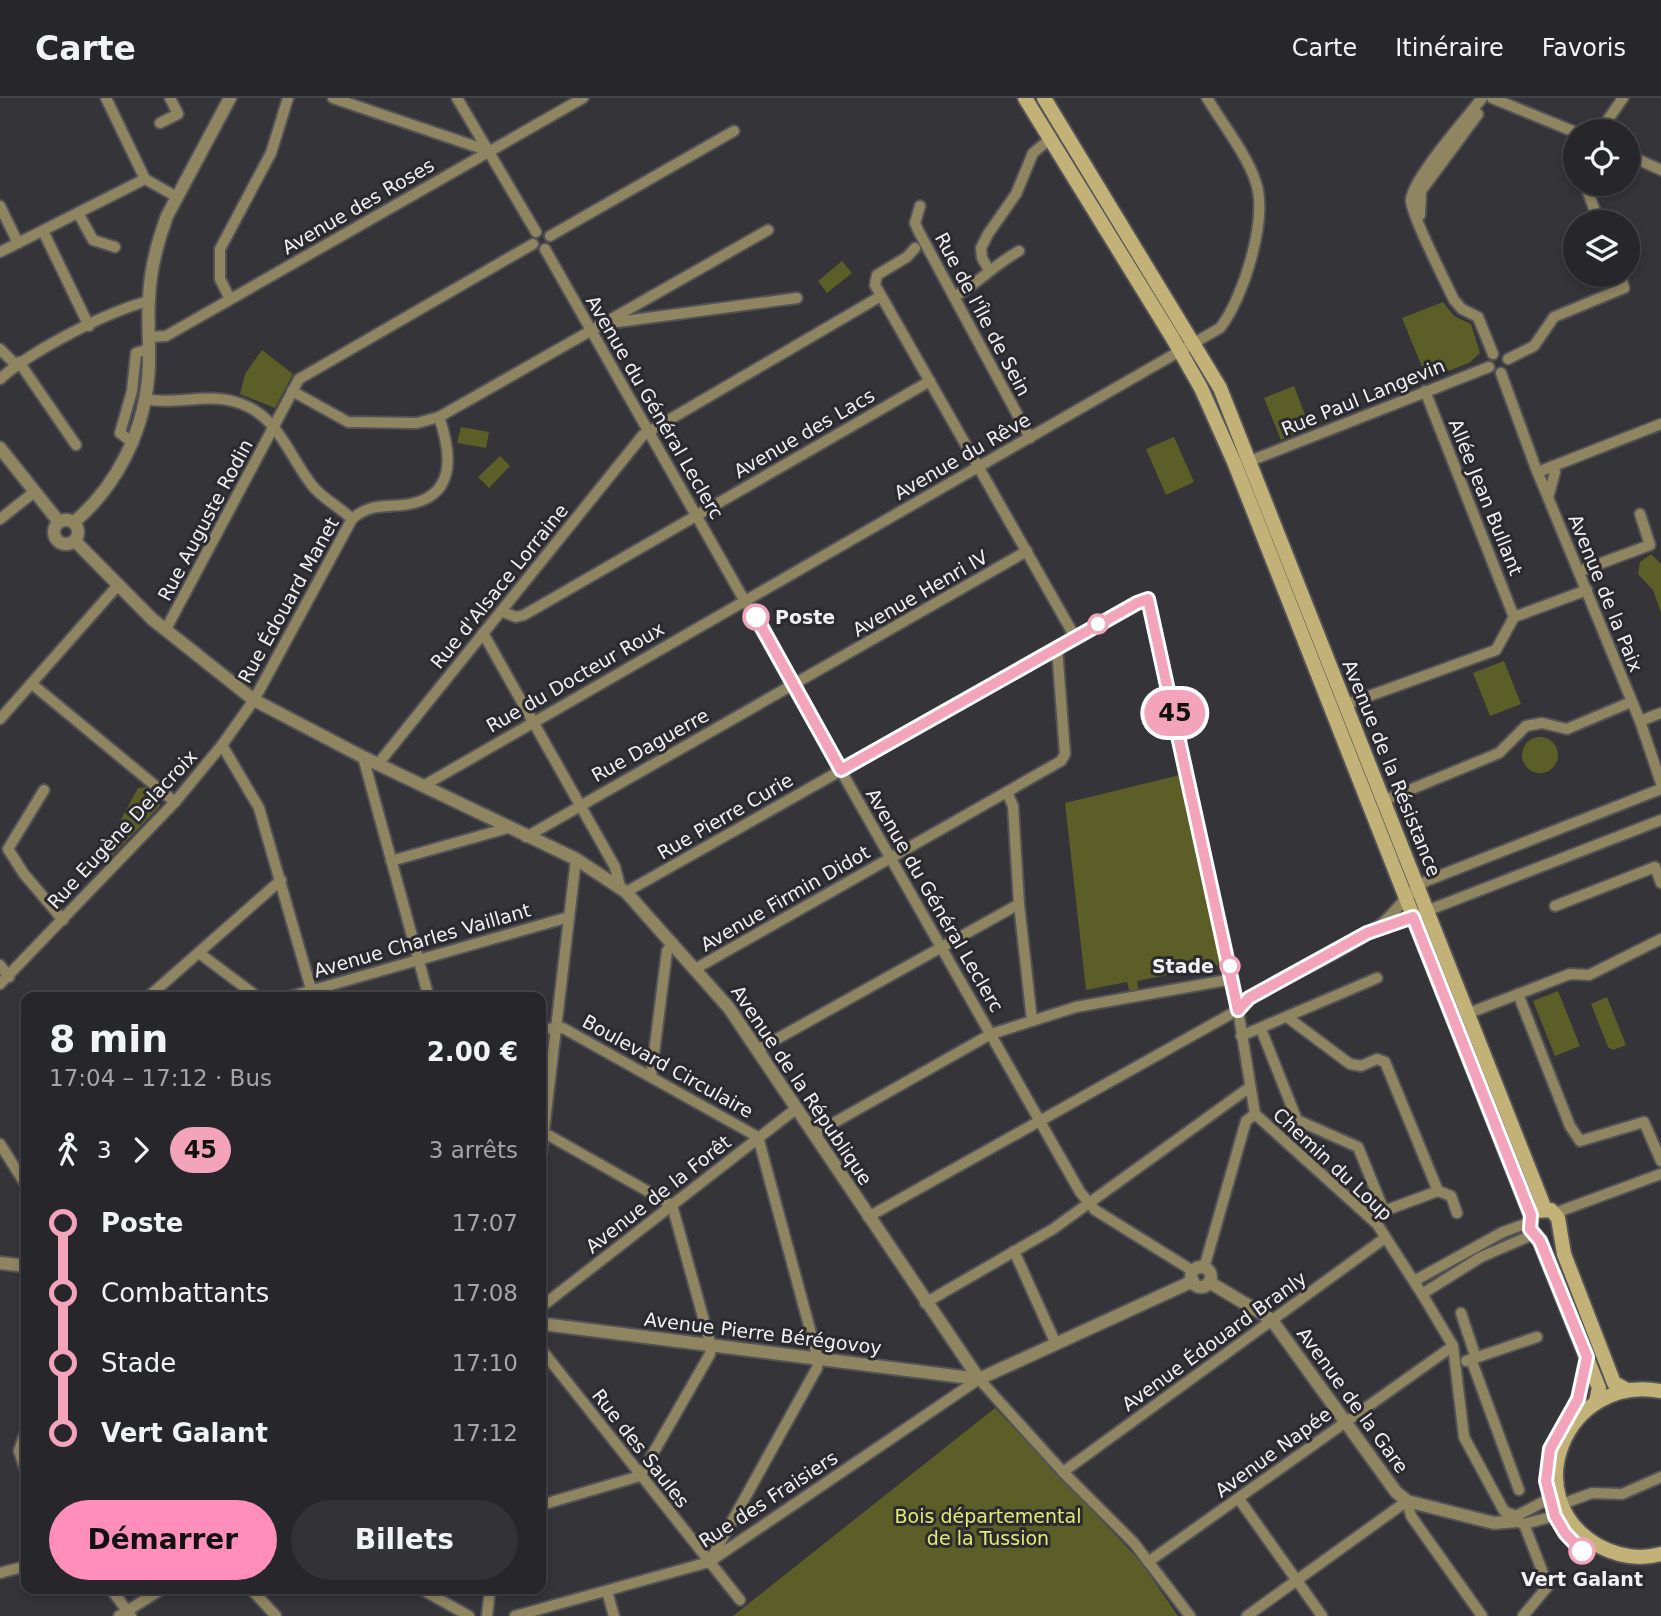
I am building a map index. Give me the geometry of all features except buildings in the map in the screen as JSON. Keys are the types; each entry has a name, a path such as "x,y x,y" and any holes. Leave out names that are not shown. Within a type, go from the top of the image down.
{"main road":[{"name":"Avenue de la Résistance","path":"1025,98 1181,352 1201,388 1234,462 1533,1228 1599,1388 1596,1402"},
{"name":"Avenue de la Résistance","path":"1044,98 1196,344 1220,388 1469,1013 1550,1211 1560,1223 1558,1233 1614,1383 1627,1390"},
{"path":"1550,1211 1533,1228 1551,1240 1558,1233"},
{"path":"1661,1391 1627,1390 1596,1402 1575,1420 1562,1444 1557,1484 1566,1511 1593,1542 1606,1550 1661,1563"},
{"path":"1636,1558 1661,1554"}],"street":[{"path":"106,98 145,179 177,197"},
{"path":"160,123 178,114 170,98"},
{"path":"74,522 98,497 133,443 145,399 149,301 155,254 167,216 230,98"},
{"path":"230,299 220,279 220,249 271,153 288,98"},
{"path":"334,98 489,151"},
{"path":"457,98 489,151 537,248 545,249 550,244 550,236"},
{"path":"556,113 562,98"},
{"name":"Avenue des Roses","path":"149,343 166,336 583,98"},
{"name":"Avenue du Rêve","path":"746,600 1220,328 1237,304 1259,208 1251,172 1207,98"},
{"path":"1482,98 1413,190 1411,205 1454,300 1462,309 1478,317 1493,354 1489,367 1501,373 1508,366 1508,359 1500,352 1493,354"},
{"path":"1425,235 1418,208 1420,194 1490,98 1563,127"},
{"path":"1608,119 1623,98"},
{"path":"550,236 734,131"},
{"path":"989,270 982,258 981,248 1016,194 1033,153 1050,139"},
{"path":"1640,160 1661,170"},
{"path":"0,252 145,179"},
{"path":"0,206 18,243"},
{"name":"Rue de l'Île de Sein","path":"920,206 915,223 1030,438"},
{"path":"78,212 93,240 115,247"},
{"path":"550,236 542,231 299,379 292,391 348,422 417,422 439,417 768,230"},
{"path":"43,231 89,327"},
{"path":"915,248 907,257 877,275 875,285 1075,637"},
{"name":"Avenue du Général Leclerc","path":"545,249 1088,1203 1095,1210 1197,1273"},
{"path":"954,297 982,281 989,270 1020,251"},
{"path":"1508,359 1534,346 1554,317 1624,287"},
{"path":"648,430 881,296"},
{"path":"607,323 797,298"},
{"path":"0,379 18,363 89,327 149,301"},
{"path":"133,443 120,433 132,391 136,353 149,343"},
{"path":"0,349 18,363 76,445"},
{"name":"Rue Paul Langevin","path":"1250,461 1489,367"},
{"name":"Avenue de la Paix","path":"1501,373 1538,472 1640,721 1660,790"},
{"name":"Avenue des Lacs","path":"501,611 516,617 524,615 930,381"},
{"name":"Rue Auguste Rodin","path":"166,629 292,391"},
{"name":"Allée Jean Bullant","path":"1425,391 1514,617"},
{"path":"145,399 230,400 265,416 275,427 312,486 352,519"},
{"name":"Rue Édouard Manet","path":"254,699 352,519 377,505 414,503 427,498 437,488 450,461 449,446 439,417"},
{"path":"1538,472 1661,424"},
{"name":"Rue d'Alsace Lorraine","path":"378,764 648,430"},
{"path":"0,448 33,493 59,522"},
{"path":"1531,449 1553,466 1555,472 1549,494"},
{"path":"0,519 33,493"},
{"path":"1580,571 1650,545 1640,514"},
{"path":"59,522 74,522 79,531 75,541 65,544 56,538 54,532 59,522"},
{"name":"Avenue de la République","path":"75,541 166,629 254,699 363,757 576,859 623,890 729,1008 925,1303 979,1379"},
{"name":"Avenue Henri IV","path":"793,685 1027,551"},
{"path":"0,719 119,584"},
{"path":"1347,704 1496,650 1514,617 1587,590"},
{"name":"Rue Pierre Curie","path":"623,890 1075,637 1148,599"},
{"name":"Chemin du Loup","path":"1148,599 1233,979 1255,1114 1374,1222 1414,1281 1453,1346 1464,1437 1504,1511 1519,1520"},
{"name":"Rue du Docteur Roux","path":"423,786 746,600"},
{"path":"483,633 615,867 623,890"},
{"name":"Avenue Firmin Didot","path":"695,969 1061,761 1065,754 1057,648"},
{"path":"32,684 175,802"},
{"name":"Rue Daguerre","path":"526,837 793,685"},
{"name":"Rue Eugène Delacroix","path":"5,981 175,802 222,745 254,699"},
{"path":"1385,800 1499,753 1526,726 1542,723 1567,729 1631,702"},
{"path":"1640,721 1661,713"},
{"path":"222,745 259,808 311,989"},
{"path":"363,757 427,992"},
{"path":"44,790 8,849 24,874 63,920"},
{"path":"868,1217 1238,1010 1249,998 1367,933 1394,913 1405,895 1419,886 1660,790"},
{"path":"1007,792 1013,806 1019,904 1032,1021"},
{"path":"1367,933 1429,912 1661,820"},
{"path":"391,861 508,828"},
{"path":"546,1111 576,859"},
{"path":"1555,905 1655,867 1661,883"},
{"path":"154,992 281,880"},
{"path":"757,1050 941,945 1019,904"},
{"name":"Avenue Charles Vaillant","path":"302,992 569,917"},
{"path":"1469,1013 1570,974 1589,975 1661,939"},
{"path":"651,1077 667,951 673,943"},
{"path":"199,953 251,992"},
{"path":"0,965 5,981"},
{"path":"1241,1036 1377,978"},
{"path":"814,1135 991,1034 1076,1007 1233,979"},
{"path":"1518,994 1570,1126 1580,1141 1644,1122 1661,1161"},
{"path":"1287,1017 1350,1064 1361,1066 1377,1059 1385,1062 1438,1191"},
{"name":"Boulevard Circulaire","path":"546,1028 557,1026 758,1137 818,1359"},
{"path":"1261,1029 1297,1120 1359,1147 1384,1211"},
{"path":"925,1303 1014,1251 1088,1203 1250,1087"},
{"name":"Avenue de la Forêt","path":"546,1303 797,1108"},
{"path":"1190,1616 1134,1543 1063,1472 979,1379 1056,1344 1197,1273 1246,1121 1255,1114"},
{"path":"546,1136 672,1205 711,1346 640,1476 546,1503"},
{"path":"0,1144 21,1177"},
{"path":"1550,1211 1661,1174"},
{"path":"1374,1222 1384,1211 1438,1191 1451,1196 1457,1213"},
{"path":"1414,1281 1503,1232 1533,1228"},
{"path":"1422,1294 1533,1228"},
{"name":"Avenue Édouard Branly","path":"1063,1472 1385,1238"},
{"path":"1014,1251 1056,1344"},
{"path":"0,1262 21,1265"},
{"name":"Avenue de la Gare","path":"1197,1273 1201,1286 1209,1282 1271,1320 1396,1492 1408,1501 1494,1523 1519,1520"},
{"path":"1461,1313 1473,1358 1519,1490"},
{"name":"Avenue Pierre Bérégovoy","path":"546,1325 979,1379"},
{"path":"1456,1362 1537,1337"},
{"name":"Avenue Napée","path":"1148,1562 1453,1346"},
{"name":"Rue des Saules","path":"546,1355 740,1600"},
{"path":"946,1374 962,1357"},
{"path":"709,1562 817,1368 818,1359"},
{"name":"Rue des Fraisiers","path":"515,1616 709,1562 979,1379"},
{"path":"1566,1511 1592,1493 1622,1494 1661,1477"},
{"path":"1519,1520 1549,1499 1557,1484"},
{"path":"1519,1520 1555,1516 1592,1499 1622,1501 1661,1486"},
{"path":"1238,1499 1322,1616"},
{"path":"1247,1616 1408,1501 1411,1516 1482,1616"},
{"path":"1519,1520 1548,1586 1523,1616"},
{"path":"0,1573 21,1567"},
{"path":"607,1591 614,1616"},
{"path":"114,1594 125,1614 155,1594"},
{"path":"256,1594 276,1616"},
{"path":"430,1594 469,1616"},
{"path":"487,1616 489,1594"}],"green space":[{"path":"842,261 852,273 827,293 818,281"},
{"path":"1443,302 1454,316 1471,324 1480,353 1469,363 1427,379 1402,318"},
{"path":"262,350 293,374 275,408 240,394 245,374"},
{"path":"1294,386 1310,428 1281,440 1264,398"},
{"path":"461,427 489,432 486,448 457,443"},
{"path":"1174,437 1194,482 1166,495 1146,449"},
{"path":"500,456 510,466 489,488 478,477"},
{"path":"1651,554 1661,564 1661,613 1653,590 1638,574 1640,562"},
{"path":"1504,661 1521,704 1490,716 1473,673"},
{"path":"1540,737 1552,743 1558,755 1552,767 1540,773 1528,767 1522,755 1528,743"},
{"path":"1180,775 1223,964 1137,981 1139,990 1130,993 1127,982 1086,990 1065,803"},
{"path":"146,787 159,799 160,806 112,856 106,857 104,851 138,788"},
{"path":"1558,991 1580,1046 1555,1056 1533,1001"},
{"path":"1607,997 1626,1045 1613,1050 1608,1047 1591,1004"},
{"name":"Bois départemental de la Tussion","path":"995,1408 1141,1562 1178,1616 733,1616"}],"bus line":[{"name":"45","path":"756,617 841,770 1075,637 1148,599 1238,1010 1249,998 1367,933 1413,917 1531,1215 1528,1223 1530,1229 1540,1241 1587,1357 1576,1405 1556,1434 1550,1449 1546,1481 1555,1516 1565,1533 1582,1551"}],"place":[{"name":"Poste","path":"756,617"},
{"name":"Stade","path":"1230,966"},
{"name":"Vert Galant","path":"1582,1551"}]}
